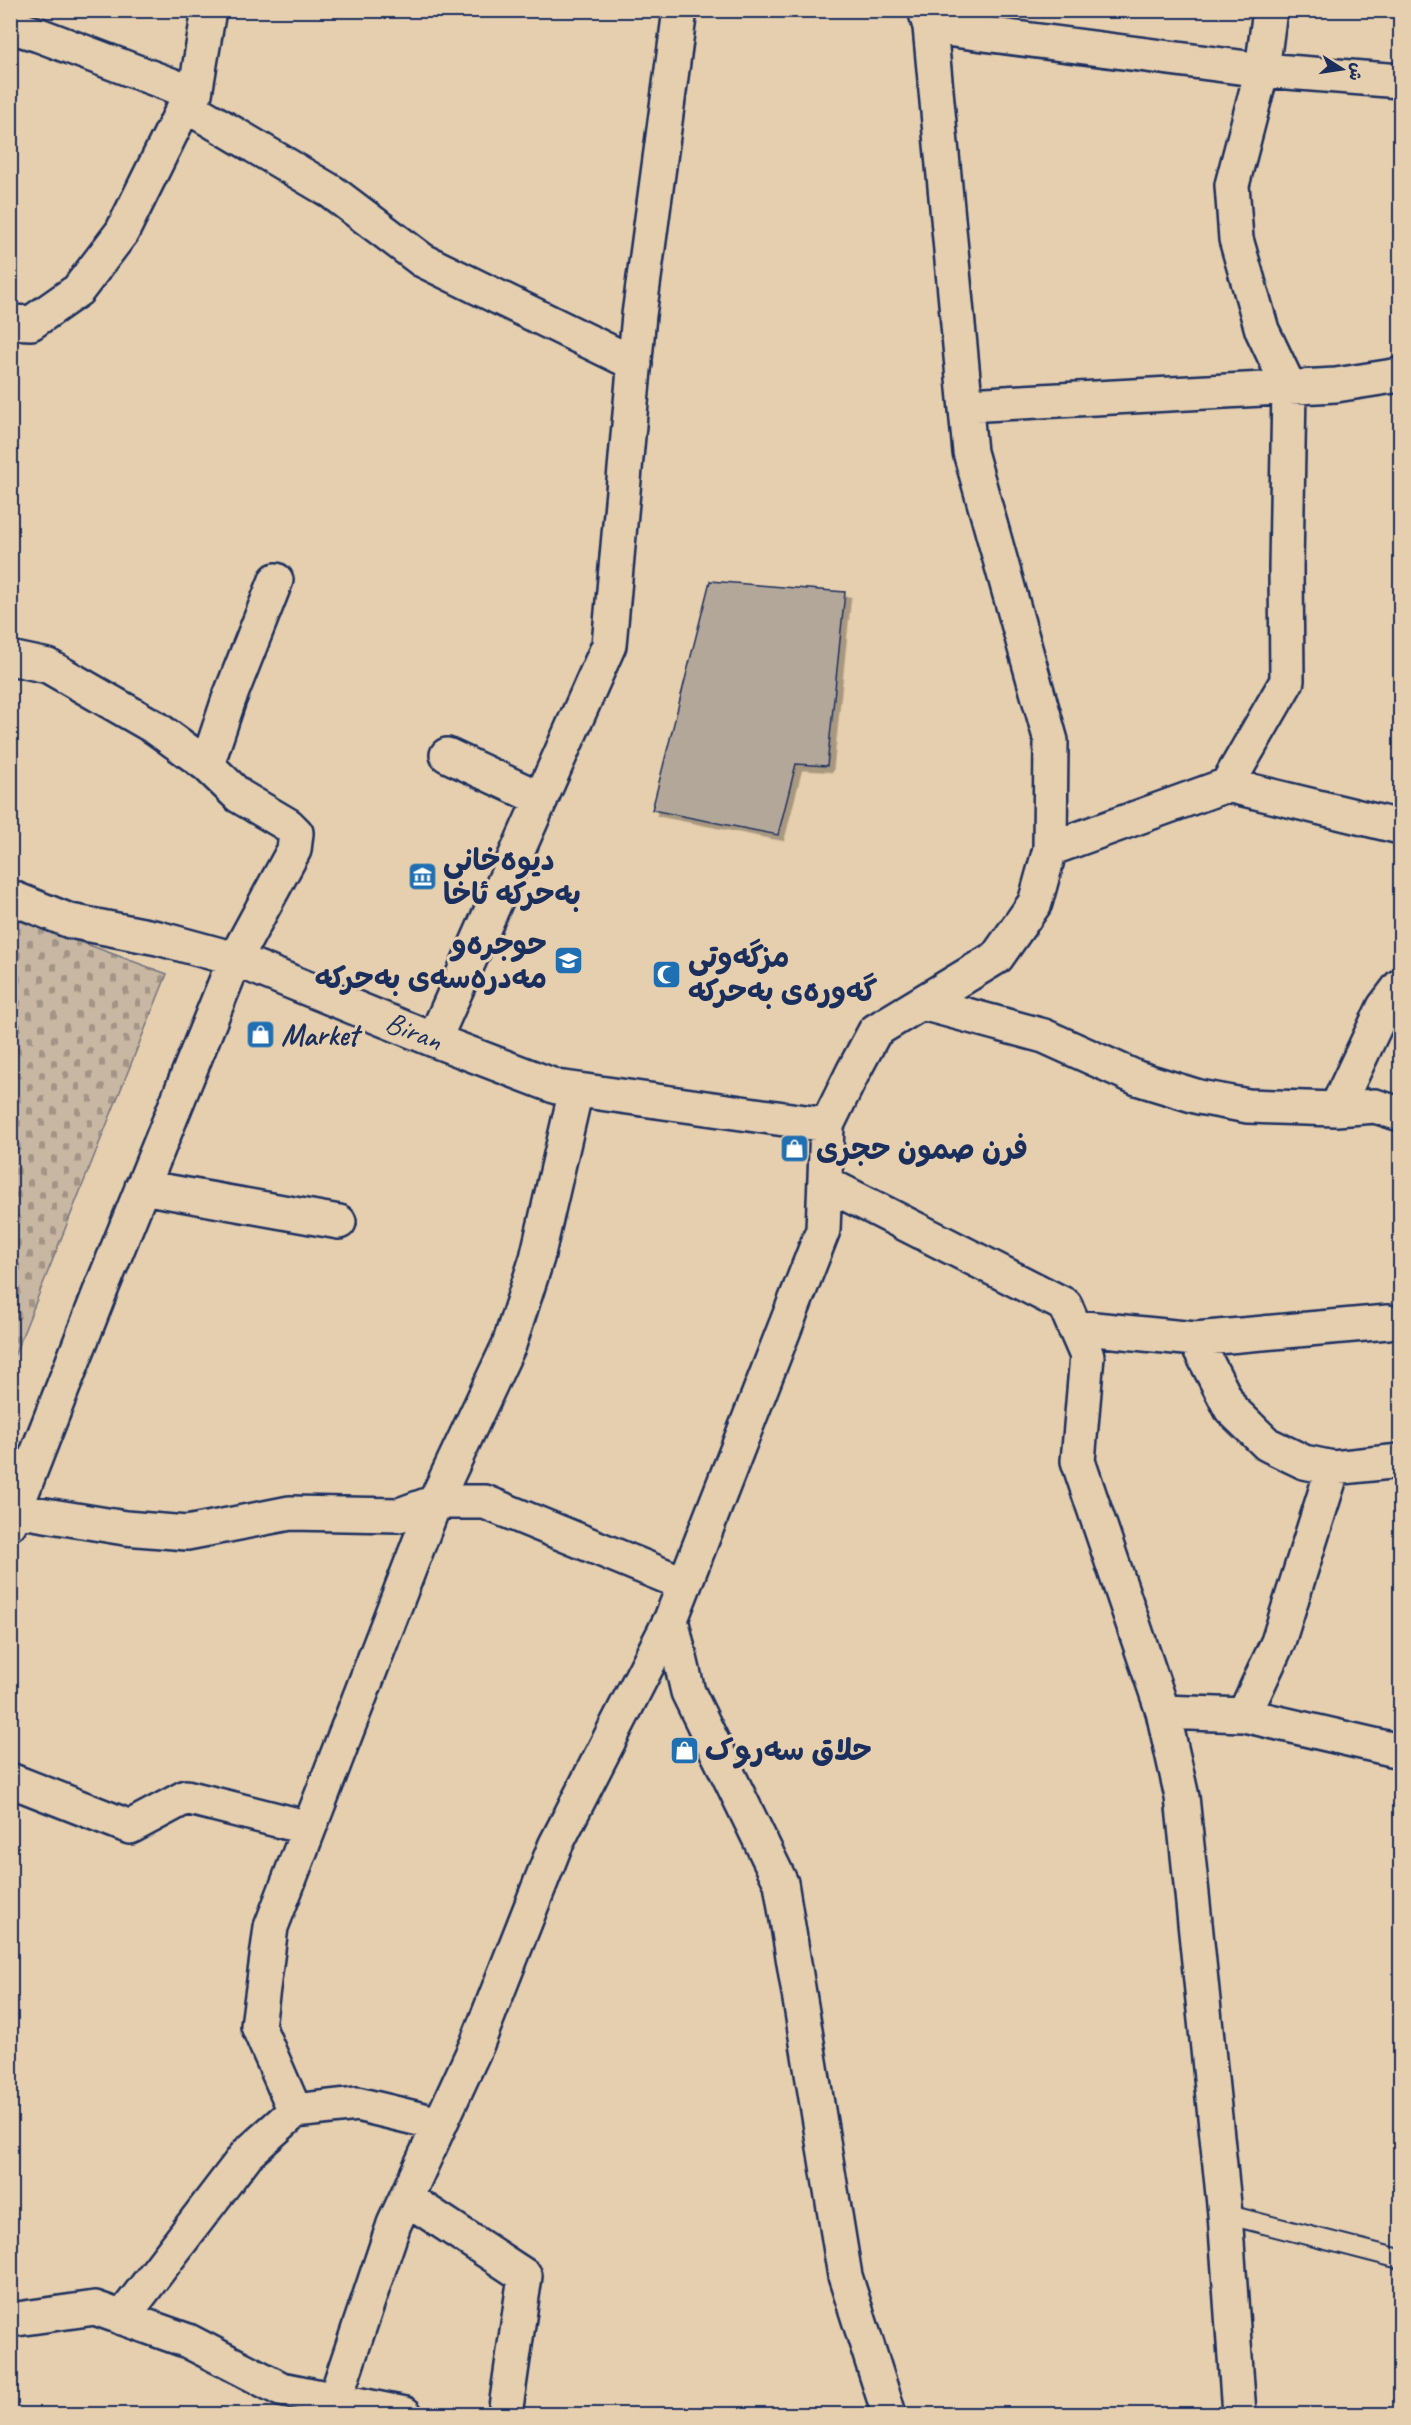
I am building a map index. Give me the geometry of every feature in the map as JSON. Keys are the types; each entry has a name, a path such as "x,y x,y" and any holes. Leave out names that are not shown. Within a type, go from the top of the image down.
{"street":[{"path":"10,322 31,323 78,290 122,232 190,100 209,10"},
{"path":"434,1040 609,645 639,315 680,10"},
{"path":"1227,785 1287,681 1288,387 1262,330 1236,239 1232,185 1262,70 1270,10"},
{"path":"333,2407 394,2224 477,2044 555,1846 671,1619 823,1230 827,1125 875,1031 997,957 1035,903 1050,849 1051,741 970,452 928,19 1262,70 1401,81"},
{"path":"10,26 39,35 190,100 332,192 422,260 635,364"},
{"path":"966,405 1336,385 1401,375"},
{"path":"207,765 229,699 276,580"},
{"path":"10,658 48,666 156,728 207,765 239,796 288,825 296,834 294,850 236,959 142,1187 13,1516 187,1533 290,1513 399,1515 435,1502 485,1502 685,1584"},
{"path":"447,755 541,798"},
{"path":"1050,849 1227,785 1401,828"},
{"name":"Biran","path":"10,897 70,921 158,938 236,959 434,1040 557,1087 827,1125"},
{"path":"1336,1108 1384,1006 1401,986"},
{"path":"922,1003 1044,1036 1137,1078 1199,1097 1248,1106 1336,1108 1375,1106 1401,1114"},
{"path":"295,2111 258,2026 270,1927 435,1502 510,1345 537,1258 576,1090"},
{"path":"825,1183 1065,1305 1087,1356 1078,1461 1163,1712 1182,1797 1225,2214 1239,2415"},
{"path":"142,1187 339,1222"},
{"path":"1074,1327 1195,1339 1388,1322"},
{"path":"1195,1339 1231,1409 1267,1444 1304,1462 1333,1468 1401,1461"},
{"path":"1244,1715 1278,1642 1333,1468"},
{"path":"671,1619 688,1692 781,1883 845,2276 889,2415"},
{"path":"1163,1712 1244,1715 1401,1751"},
{"path":"10,1780 130,1827 186,1797 309,1828"},
{"path":"122,2318 247,2154 295,2111 357,2104 440,2124"},
{"path":"406,2198 525,2276 505,2415"},
{"path":"10,2320 95,2308 188,2341 281,2389 333,2407 405,2415"}],"lane":[{"path":"1225,2214 1401,2259"}],"green space":[{"path":"11,916 167,974 11,1364"}],"building":[{"path":"710,581 845,592 827,766 796,764 778,835 652,810"}],"place":[{"name":"دیوەخانی بەحرکە ئاخا","path":"422,877"},
{"name":"حوجره‌و مه‌دره‌سه‌ی به‌حرکه","path":"568,961"},
{"name":"مزگەوتی گەورەی بەحرکە","path":"667,974"},
{"name":"Market","path":"260,1035"},
{"name":"فرن صمون حجری","path":"795,1149"},
{"name":"حلاق سەروک","path":"684,1750"}]}
